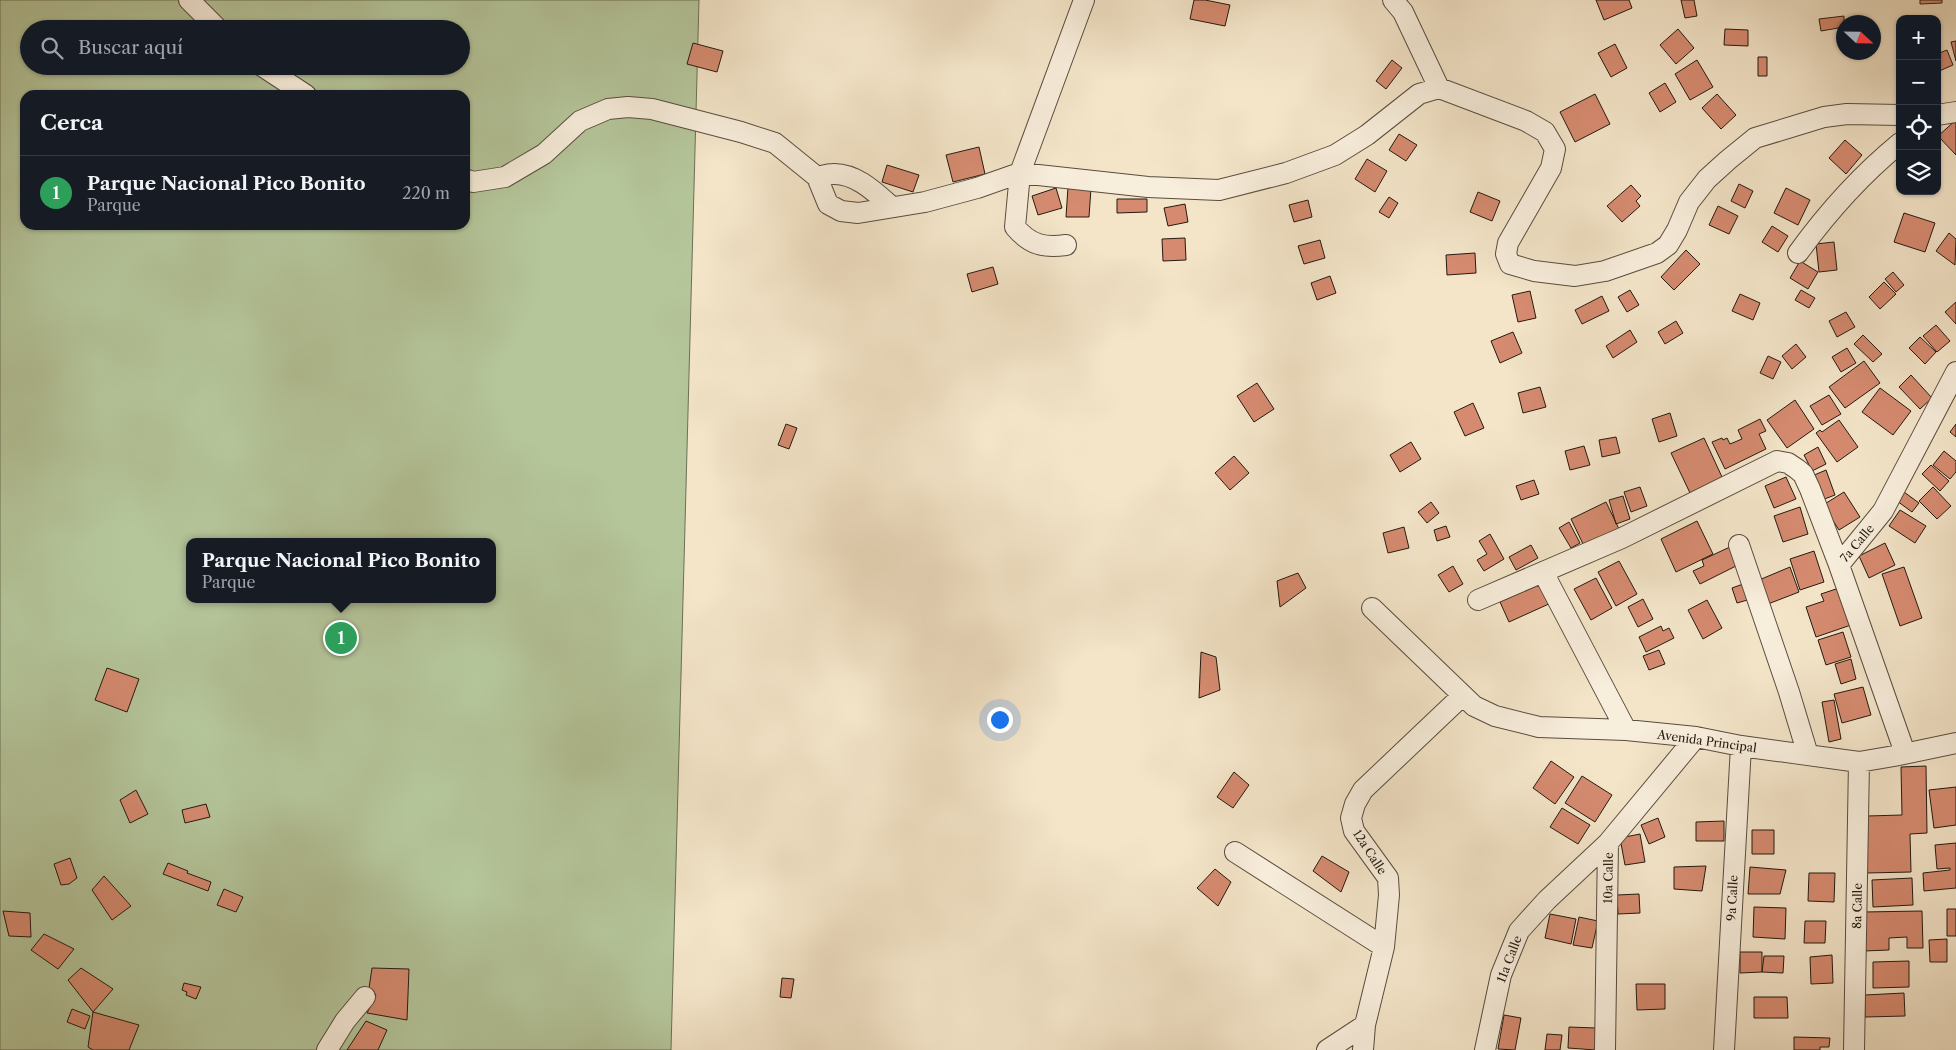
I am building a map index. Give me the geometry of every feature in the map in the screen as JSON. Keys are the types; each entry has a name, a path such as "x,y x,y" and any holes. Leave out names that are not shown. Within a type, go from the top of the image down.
{"street":[{"path":"189,0 209,20"},
{"path":"1066,245 1048,248 1023,237 1015,228 1020,173 1084,0"},
{"path":"1393,0 1403,12 1439,88"},
{"path":"276,75 298,90"},
{"path":"470,181 506,177 544,154 580,121 608,109 628,107 652,109 741,132 775,143 817,177 828,204 841,211 858,213 925,202 1020,173 1148,187 1219,190 1286,173 1335,155 1367,136 1419,94 1439,88 1526,121 1545,132 1554,149 1551,168 1508,243 1506,254 1510,264 1534,271 1575,276 1605,271 1656,253 1668,245 1677,230 1689,202 1701,186 1755,138 1824,117 1847,114 1896,114"},
{"path":"1798,253 1822,220 1876,163 1896,146"},
{"path":"817,177 834,174 856,179 876,192 892,207"},
{"name":"7a Calle","path":"1905,753 1839,565 1884,511 1956,372"},
{"path":"1478,600 1622,538 1777,461 1788,463 1802,474 1810,489 1839,565"},
{"path":"1739,545 1789,692 1808,755"},
{"path":"1543,572 1626,730"},
{"name":"Avenida Principal","path":"1372,608 1474,706 1495,716 1539,727 1626,730 1696,737 1741,746 1859,762 1956,742"},
{"name":"12a Calle","path":"1363,1050 1365,1025 1384,947 1389,895 1388,878 1354,831 1352,818 1355,804 1363,790 1462,696"},
{"name":"10a Calle","path":"1605,1050 1608,843 1696,737"},
{"name":"9a Calle","path":"1724,1050 1741,746"},
{"name":"8a Calle","path":"1854,1050 1859,762"},
{"name":"11a Calle","path":"1485,1050 1501,975 1519,931 1547,900 1608,843"},
{"path":"1235,852 1384,947"},
{"path":"327,1050 345,1021 365,997"},
{"path":"1327,1050 1365,1025"}],"green space":[{"path":"0,0 699,0 671,1050 0,1050"}],"building":[{"path":"1194,0 1205,0 1230,5 1225,26 1190,19"},
{"path":"1596,0 1629,0 1632,8 1604,20"},
{"path":"1681,0 1694,0 1697,16 1685,18"},
{"path":"1920,0 1942,0 1942,3 1920,4"},
{"path":"1836,17 1836,28 1821,31 1819,19"},
{"path":"1678,29 1694,48 1676,64 1660,45"},
{"path":"1725,29 1748,30 1748,46 1724,45"},
{"path":"1956,41 1956,61 1951,42"},
{"path":"693,43 723,51 717,72 687,64"},
{"path":"1615,44 1627,68 1611,77 1598,53"},
{"path":"1947,50 1953,65 1941,70 1941,60 1941,52"},
{"path":"1758,57 1767,57 1767,76 1758,76"},
{"path":"1392,60 1402,68 1386,89 1376,81"},
{"path":"1697,60 1713,87 1690,100 1675,74"},
{"path":"1665,83 1676,102 1660,112 1649,93"},
{"path":"1595,94 1610,124 1575,142 1560,112"},
{"path":"1717,94 1736,115 1721,129 1702,108"},
{"path":"1956,120 1956,155 1941,139 1941,133"},
{"path":"1399,134 1417,145 1406,161 1389,150"},
{"path":"1845,140 1862,155 1846,174 1829,158"},
{"path":"979,147 985,174 953,182 946,155"},
{"path":"1367,159 1387,171 1375,192 1355,179"},
{"path":"887,165 919,175 913,192 882,182"},
{"path":"1739,184 1753,191 1745,208 1731,201"},
{"path":"1631,185 1641,196 1636,201 1640,206 1622,222 1607,206"},
{"path":"1068,187 1091,188 1089,217 1066,217"},
{"path":"1056,188 1062,208 1038,215 1032,196"},
{"path":"1786,188 1810,200 1798,225 1774,213"},
{"path":"1478,192 1500,201 1492,221 1470,212"},
{"path":"1389,197 1398,203 1389,218 1379,212"},
{"path":"1117,199 1147,199 1147,212 1117,213"},
{"path":"1308,200 1312,217 1294,222 1289,205"},
{"path":"1185,204 1188,222 1168,226 1164,208"},
{"path":"1718,206 1738,216 1729,234 1709,225"},
{"path":"1904,213 1935,223 1925,252 1894,242"},
{"path":"1772,226 1788,236 1778,252 1762,242"},
{"path":"1949,233 1956,239 1955,265 1936,251"},
{"path":"1185,238 1186,260 1163,261 1162,239"},
{"path":"1320,240 1325,258 1304,264 1298,246"},
{"path":"1834,242 1837,270 1819,272 1816,244"},
{"path":"1686,250 1700,264 1674,290 1661,277"},
{"path":"1475,253 1476,273 1447,275 1446,255"},
{"path":"1800,261 1818,272 1808,289 1790,278"},
{"path":"993,267 998,284 972,292 967,274"},
{"path":"1893,272 1904,285 1896,292 1885,279"},
{"path":"1330,276 1336,293 1317,300 1311,283"},
{"path":"1884,282 1896,294 1880,309 1869,297"},
{"path":"1630,290 1639,305 1627,312 1618,297"},
{"path":"1801,290 1815,298 1809,308 1795,300"},
{"path":"1530,291 1536,318 1518,322 1512,295"},
{"path":"1740,294 1760,303 1753,320 1732,311"},
{"path":"1602,296 1609,311 1582,324 1575,310"},
{"path":"1956,302 1956,324 1945,312"},
{"path":"1846,312 1855,327 1837,337 1829,321"},
{"path":"1676,321 1683,333 1665,344 1658,332"},
{"path":"1936,325 1950,341 1937,352 1923,336"},
{"path":"1630,330 1637,342 1613,358 1606,346"},
{"path":"1513,332 1522,353 1500,363 1491,341"},
{"path":"1863,335 1882,354 1873,362 1854,344"},
{"path":"1920,337 1936,352 1925,364 1909,348"},
{"path":"1796,344 1806,357 1792,369 1782,356"},
{"path":"1847,348 1856,363 1841,372 1832,357"},
{"path":"1768,356 1781,362 1773,379 1760,373"},
{"path":"1864,361 1880,383 1845,408 1829,387"},
{"path":"1911,375 1932,398 1920,409 1899,387"},
{"path":"1257,383 1274,409 1254,422 1237,396"},
{"path":"1540,387 1546,407 1523,413 1518,393"},
{"path":"1880,388 1911,411 1893,435 1862,412"},
{"path":"1829,395 1841,414 1822,425 1810,406"},
{"path":"1795,400 1814,429 1787,448 1767,420"},
{"path":"1473,403 1484,428 1465,436 1454,412"},
{"path":"1670,413 1677,436 1659,442 1652,419"},
{"path":"1760,419 1766,431 1759,434 1766,449 1725,469 1712,442 1727,438 1730,444 1742,439 1738,430"},
{"path":"1839,420 1858,447 1837,462 1816,433 1820,430 1822,432"},
{"path":"786,424 797,428 789,449 778,445"},
{"path":"1956,424 1956,437 1950,432"},
{"path":"1616,437 1620,453 1602,457 1599,440"},
{"path":"1704,438 1722,477 1690,493 1671,453"},
{"path":"1411,442 1421,459 1400,472 1390,455"},
{"path":"1584,446 1590,465 1570,470 1565,451"},
{"path":"1818,447 1826,464 1812,471 1804,455"},
{"path":"1944,451 1956,461 1956,472 1950,479 1933,465"},
{"path":"1234,456 1249,473 1230,490 1215,473"},
{"path":"1931,465 1949,481 1940,491 1922,474"},
{"path":"1826,470 1835,495 1822,500 1812,476"},
{"path":"1786,477 1796,499 1774,508 1765,486"},
{"path":"1534,480 1539,494 1521,500 1516,486"},
{"path":"1640,487 1647,506 1631,512 1624,492"},
{"path":"1933,487 1951,506 1937,519 1919,501"},
{"path":"1844,492 1860,517 1839,530 1823,505"},
{"path":"1904,492 1919,503 1912,512 1897,501"},
{"path":"1623,496 1630,519 1616,524 1609,500"},
{"path":"1431,502 1439,513 1427,523 1418,512"},
{"path":"1606,502 1619,529 1584,546 1571,519"},
{"path":"1800,507 1808,534 1783,542 1774,516"},
{"path":"1900,510 1926,526 1915,543 1889,526"},
{"path":"1697,521 1713,554 1676,572 1661,539"},
{"path":"1569,522 1580,543 1571,548 1559,528"},
{"path":"1446,526 1450,537 1437,541 1434,530"},
{"path":"1404,527 1409,548 1388,553 1383,533"},
{"path":"1490,534 1504,559 1484,571 1477,560 1487,554 1479,541"},
{"path":"1885,543 1895,565 1869,578 1859,556"},
{"path":"1531,545 1538,558 1516,570 1509,557"},
{"path":"1732,546 1740,564 1700,584 1693,571 1704,566 1702,560"},
{"path":"1814,551 1824,582 1800,590 1790,559"},
{"path":"1619,561 1637,594 1616,606 1598,572"},
{"path":"1453,566 1463,584 1449,592 1438,575"},
{"path":"1790,567 1799,592 1768,604 1759,580"},
{"path":"1904,567 1922,618 1900,626 1882,574"},
{"path":"1298,573 1306,588 1280,607 1277,581"},
{"path":"1596,578 1612,608 1591,620 1574,589"},
{"path":"1543,583 1551,603 1509,622 1500,602"},
{"path":"1746,583 1751,599 1737,603 1732,588"},
{"path":"1839,588 1851,625 1816,637 1806,607 1824,601 1821,594"},
{"path":"1643,599 1653,619 1638,627 1628,607"},
{"path":"1707,600 1722,628 1703,639 1688,610"},
{"path":"1661,626 1663,631 1669,628 1674,638 1646,652 1639,637"},
{"path":"1843,632 1851,657 1826,665 1818,640"},
{"path":"1659,650 1665,664 1649,670 1643,656"},
{"path":"1201,652 1216,657 1220,690 1199,698"},
{"path":"1851,659 1856,679 1841,684 1835,664"},
{"path":"107,668 139,679 127,712 95,700"},
{"path":"1863,687 1871,715 1842,723 1834,694"},
{"path":"1834,700 1841,739 1829,742 1822,702"},
{"path":"1551,761 1574,777 1555,804 1533,788"},
{"path":"1926,766 1927,833 1910,834 1911,872 1867,873 1867,816 1902,815 1901,767"},
{"path":"1234,772 1249,785 1233,808 1217,797"},
{"path":"1582,776 1612,795 1595,822 1565,803"},
{"path":"1956,787 1956,825 1934,828 1929,790"},
{"path":"136,790 148,814 130,823 120,800"},
{"path":"206,804 210,817 185,823 182,810"},
{"path":"1562,808 1590,825 1578,844 1550,827"},
{"path":"1658,818 1665,837 1649,844 1641,825"},
{"path":"1724,821 1724,841 1696,841 1696,822"},
{"path":"1752,830 1774,830 1774,854 1752,854"},
{"path":"1640,834 1645,862 1625,865 1620,838"},
{"path":"1956,843 1956,888 1924,891 1923,873 1950,870 1950,868 1937,869 1935,845"},
{"path":"1322,856 1349,872 1341,892 1313,871"},
{"path":"70,858 77,878 69,884 61,885 54,864"},
{"path":"168,863 211,882 208,891 163,874"},
{"path":"1706,866 1702,891 1674,889 1674,867"},
{"path":"1750,867 1786,870 1780,894 1748,894"},
{"path":"1215,869 1231,882 1218,906 1197,888"},
{"path":"1809,873 1835,873 1834,902 1808,901"},
{"path":"104,876 131,906 112,920 92,890"},
{"path":"1912,878 1913,905 1873,907 1872,880"},
{"path":"224,889 243,897 236,912 217,905"},
{"path":"1639,894 1640,913 1618,914 1617,895"},
{"path":"1754,907 1786,908 1785,939 1753,937"},
{"path":"1947,909 1956,909 1956,936 1947,936"},
{"path":"3,911 30,913 31,937 9,936"},
{"path":"1922,911 1923,948 1907,948 1907,937 1889,938 1889,950 1864,951 1863,912"},
{"path":"1550,914 1576,919 1571,944 1545,938"},
{"path":"1579,917 1598,921 1592,948 1573,945"},
{"path":"1805,921 1826,921 1825,943 1804,943"},
{"path":"44,934 74,949 58,969 31,950"},
{"path":"1947,939 1947,962 1930,962 1929,940"},
{"path":"1740,952 1762,952 1762,972 1740,973"},
{"path":"1832,955 1833,983 1811,984 1810,957"},
{"path":"1764,956 1784,956 1783,973 1762,972"},
{"path":"1909,961 1909,987 1873,988 1873,962"},
{"path":"81,968 113,989 93,1012 68,980"},
{"path":"372,968 409,969 407,1020 367,1013 376,995 369,988"},
{"path":"782,978 794,979 791,998 780,997"},
{"path":"184,983 201,987 196,999 186,995 187,992 182,990"},
{"path":"1636,984 1665,984 1665,1009 1637,1010"},
{"path":"1904,993 1905,1016 1865,1017 1865,995"},
{"path":"1754,997 1787,997 1788,1018 1754,1018"},
{"path":"72,1009 90,1016 85,1029 67,1022"},
{"path":"93,1012 139,1025 129,1050 93,1050 88,1047"},
{"path":"1504,1015 1521,1018 1515,1050 1498,1049"},
{"path":"366,1021 387,1030 378,1050 347,1050"},
{"path":"1569,1027 1596,1028 1596,1050 1568,1048"},
{"path":"1547,1034 1562,1035 1560,1050 1545,1050"},
{"path":"1794,1037 1830,1038 1829,1047 1820,1047 1820,1050 1794,1050"}],"place":[{"name":"Parque Nacional Pico Bonito","path":"341,638"}]}
